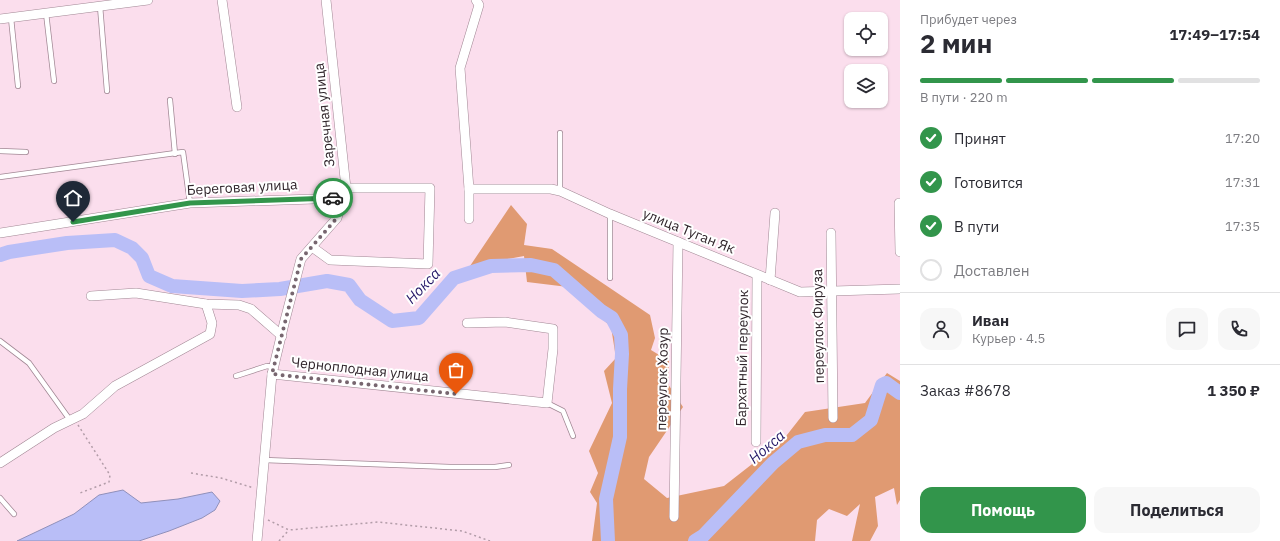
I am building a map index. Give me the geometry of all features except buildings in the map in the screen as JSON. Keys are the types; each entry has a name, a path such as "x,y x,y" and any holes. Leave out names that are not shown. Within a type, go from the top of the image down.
{"street":[{"path":"0,19 148,0"},
{"path":"222,0 237,107"},
{"name":"Заречная улица","path":"282,336 301,259 337,218 346,188 326,0"},
{"path":"470,219 460,68 479,5 476,0"},
{"path":"312,247 330,260 428,264 430,188 346,188"},
{"name":"улица Туган Як","path":"469,189 551,189 560,191 610,214 800,292 900,289"},
{"name":"Береговая улица","path":"0,233 190,203 344,198"},
{"path":"899,204 900,252"},
{"name":"Бархатный переулок","path":"770,280 775,213"},
{"name":"переулок Фируза","path":"830,233 833,418"},
{"name":"переулок Хозур","path":"674,517 678,242"},
{"name":"Бархатный переулок","path":"756,442 757,275"},
{"path":"91,296 136,293 206,304 239,305 251,309 282,336 273,371 257,541"},
{"path":"0,464 54,428 84,414 115,386 210,334 212,323 206,304"},
{"path":"467,323 505,322 553,329 553,349 547,403"},
{"name":"Черноплодная улица","path":"273,371 547,403"}],"lane":[{"path":"100,6 107,91"},
{"path":"46,13 54,81"},
{"path":"11,18 18,86"},
{"path":"170,100 175,154"},
{"path":"560,133 560,191"},
{"path":"0,151 26,152"},
{"path":"0,177 184,152 190,203"},
{"path":"610,214 610,278"},
{"path":"0,341 29,363 72,420"},
{"path":"236,376 268,366 273,371"},
{"path":"547,403 563,411 573,436"},
{"path":"264,460 450,467 495,467 509,465"},
{"path":"0,498 14,514"}],"path":[{"path":"72,420 110,475 109,482 80,493"},
{"path":"190,473 221,478 261,490"},
{"path":"259,516 289,530 378,522 462,531 490,541"},
{"path":"279,541 289,530"}],"shaded area":[{"path":"511,205 527,224 524,245 552,249 650,315 655,338 651,350 669,361 668,384 683,407 649,457 644,479 667,498 724,486 783,440 805,412 865,403 887,373 900,381 900,500 897,505 894,488 875,497 878,526 870,541 852,541 860,504 847,516 829,509 817,520 815,541 592,541 597,503 590,492 598,473 589,451 612,403 604,371 616,358 611,327 568,287 527,282 524,256 470,266"}],"water":[{"path":"123,490 141,503 178,499 212,492 220,501 215,510 202,518 139,541 17,541 74,514 99,495"}],"waterway":[{"name":"Нокса","path":"0,255 9,252 67,243 115,240 132,248 142,258 149,276 172,286 242,291 280,289 327,281 349,285 360,300 392,321 419,318 454,278 491,266 531,265 554,270 601,311 612,318 621,335 620,437 606,499 608,541"},
{"name":"Нокса","path":"695,541 703,536 773,463 798,442 825,435 852,435 871,420 882,385 886,383 900,393"}],"way so far":[{"path":"333,198 344,198 337,218 301,259 272,374 456,394"}],"route":[{"path":"73,222 190,203 333,198"}]}
